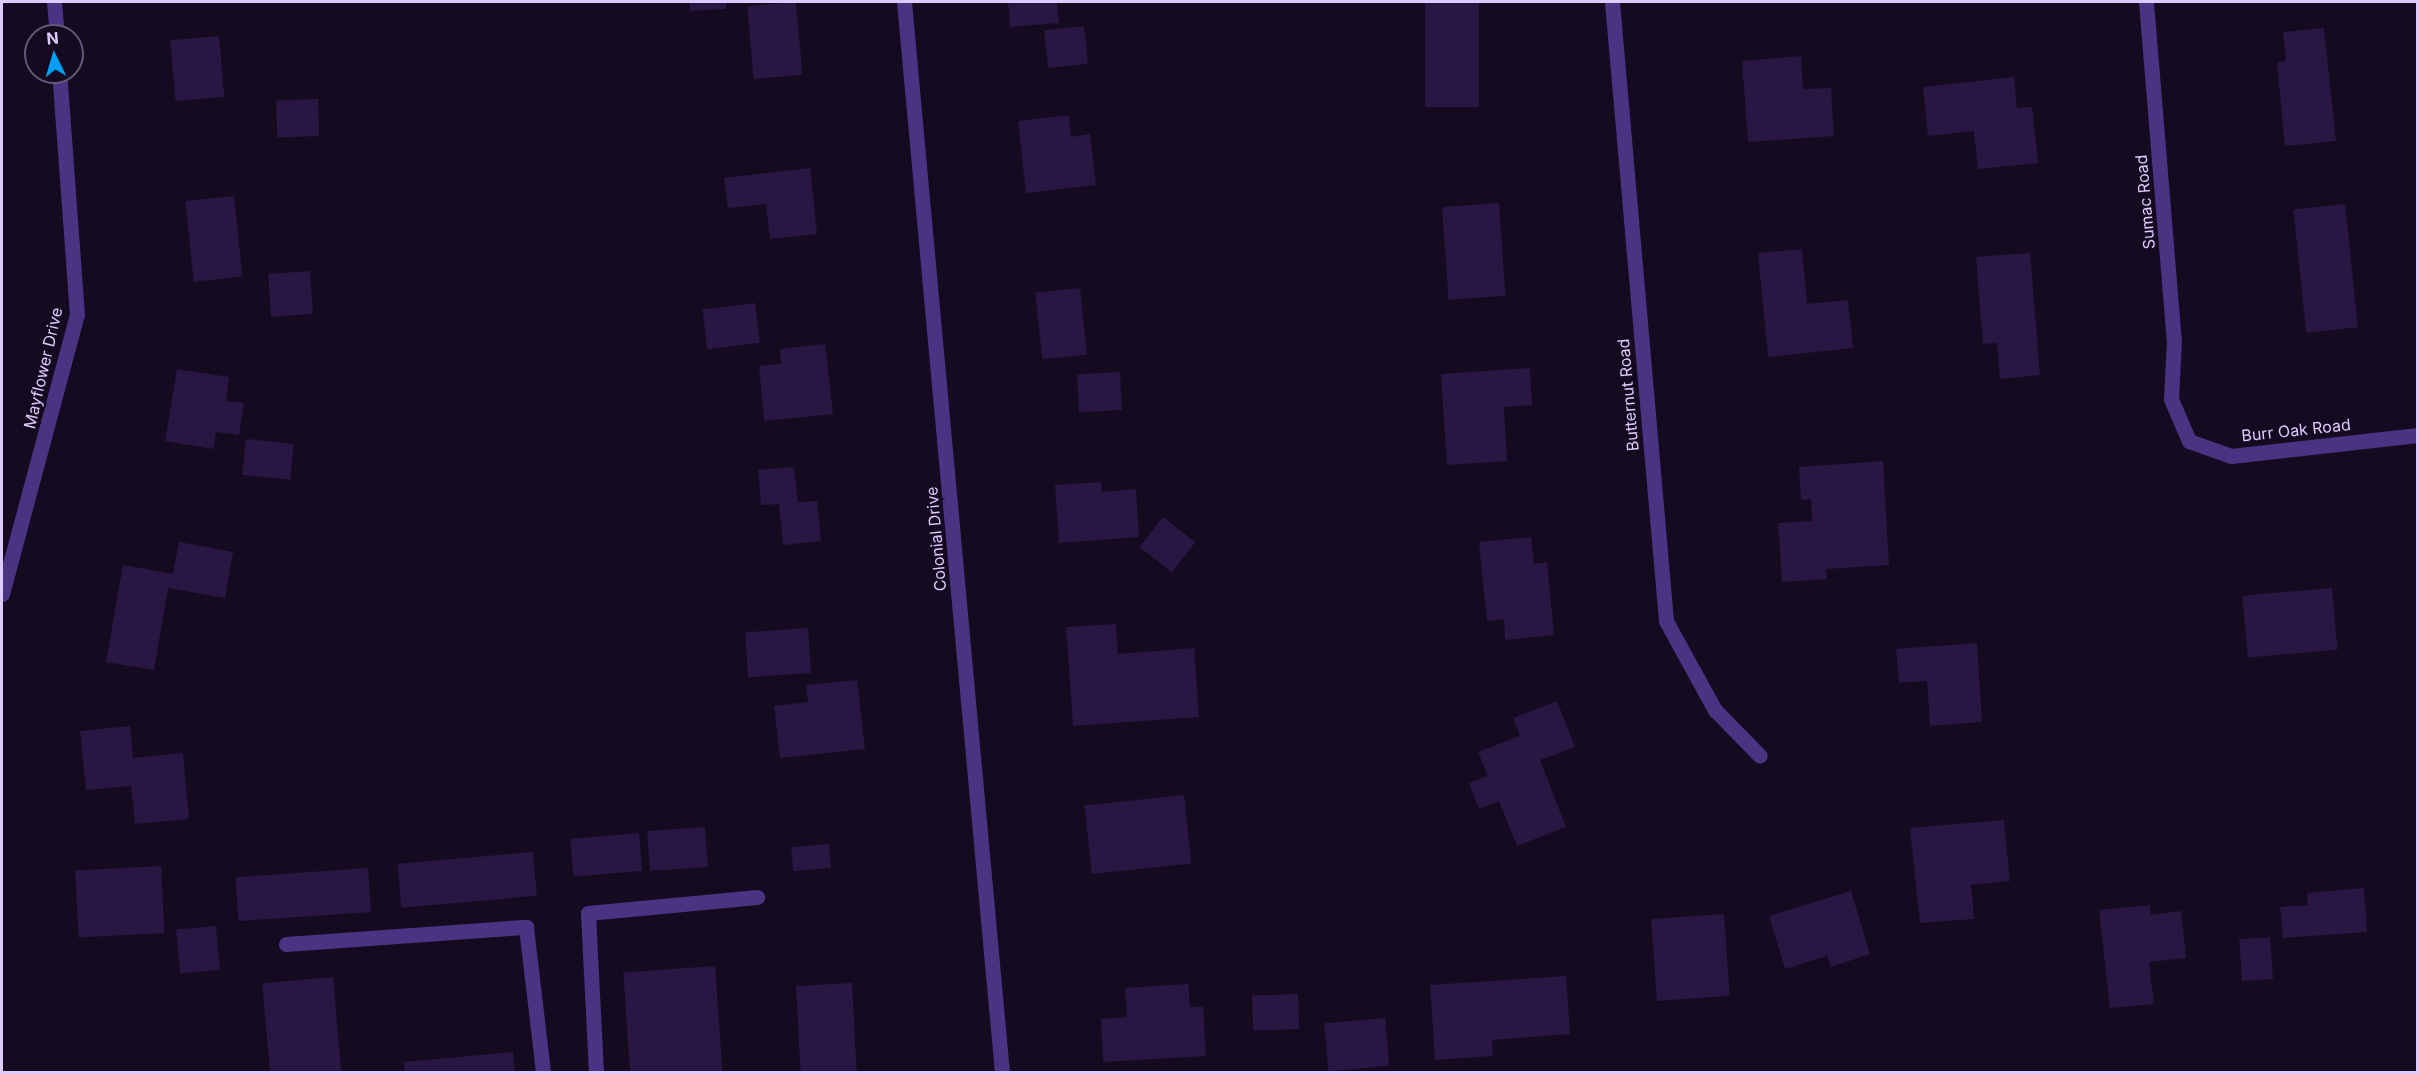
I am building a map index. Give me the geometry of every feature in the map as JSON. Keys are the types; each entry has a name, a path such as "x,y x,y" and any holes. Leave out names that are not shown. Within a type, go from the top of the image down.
{"street":[{"path":"54,2 56,24"},
{"name":"Colonial Drive","path":"904,2 1002,1072"},
{"name":"Butternut Road","path":"1612,2 1666,621 1715,710 1760,756"},
{"name":"Sumac Road","path":"2146,2 2174,340 2171,399"},
{"name":"Mayflower Drive","path":"2,594 76,315 60,84"},
{"name":"Burr Oak Road","path":"2171,399 2189,441 2231,456 2418,435"},
{"path":"596,1072 588,913 758,897"},
{"path":"286,945 526,927 543,1072"}],"building":[{"path":"690,2 726,2 726,9 690,11"},
{"path":"796,2 802,75 754,79 747,6"},
{"path":"1008,2 1057,2 1059,23 1010,27"},
{"path":"1425,2 1479,2 1479,107 1425,107"},
{"path":"1084,26 1088,64 1048,68 1044,30"},
{"path":"2324,28 2336,141 2285,146 2277,62 2286,61 2283,32"},
{"path":"219,36 224,97 176,101 170,40"},
{"path":"1801,56 1803,89 1831,88 1834,136 1748,142 1742,61"},
{"path":"2014,77 2017,108 2032,107 2038,163 1978,169 1974,131 1928,136 1923,87"},
{"path":"318,99 319,136 277,137 276,100"},
{"path":"1069,115 1071,137 1090,134 1096,185 1026,193 1018,121"},
{"path":"810,168 817,234 770,239 766,204 728,208 724,178"},
{"path":"234,196 242,277 194,282 185,201"},
{"path":"1499,203 1505,296 1449,300 1442,207"},
{"path":"2345,204 2358,327 2306,333 2293,209"},
{"path":"1802,249 1807,304 1848,300 1853,348 1768,357 1758,253"},
{"path":"2030,253 2040,375 2000,379 1997,343 1983,344 1976,257"},
{"path":"310,271 313,314 271,317 268,274"},
{"path":"1080,288 1087,355 1042,359 1035,293"},
{"path":"755,303 760,343 707,349 702,309"},
{"path":"825,344 833,414 764,421 759,366 781,364 780,349"},
{"path":"1530,368 1532,405 1504,407 1507,461 1447,465 1441,374"},
{"path":"177,369 229,377 226,401 244,403 239,435 216,432 213,449 165,441"},
{"path":"1120,372 1122,410 1079,412 1077,374"},
{"path":"246,439 294,444 290,480 242,475"},
{"path":"1883,461 1889,565 1826,569 1827,579 1782,582 1778,523 1812,521 1811,499 1801,500 1799,467"},
{"path":"794,467 798,502 817,501 821,541 783,545 779,504 761,505 758,470"},
{"path":"1101,482 1102,492 1136,489 1139,537 1059,543 1055,485"},
{"path":"1163,517 1195,542 1172,572 1140,547"},
{"path":"1531,537 1534,564 1547,562 1554,635 1505,640 1504,619 1487,621 1479,542"},
{"path":"179,542 233,552 225,598 168,588 154,670 106,662 123,565 173,574"},
{"path":"2332,588 2337,650 2248,658 2242,596"},
{"path":"1116,624 1118,654 1194,648 1199,717 1073,726 1066,627"},
{"path":"808,628 811,673 748,677 745,632"},
{"path":"1977,643 1982,722 1930,726 1927,681 1899,683 1896,649"},
{"path":"857,680 865,749 780,758 774,706 808,702 806,685"},
{"path":"1557,701 1575,747 1540,760 1566,827 1517,846 1499,801 1479,809 1469,783 1488,776 1478,752 1520,736 1513,718"},
{"path":"130,726 133,758 183,753 189,819 135,824 131,786 86,790 80,731"},
{"path":"1184,795 1191,864 1092,874 1085,805"},
{"path":"2004,820 2010,881 1971,885 1974,919 1920,923 1910,828"},
{"path":"705,827 708,867 650,871 647,831"},
{"path":"639,833 642,871 574,877 570,839"},
{"path":"829,844 831,868 793,871 791,847"},
{"path":"533,852 537,896 401,908 398,864"},
{"path":"161,866 165,933 79,937 75,871"},
{"path":"368,868 371,912 238,921 235,877"},
{"path":"2364,888 2367,932 2283,938 2280,907 2308,905 2307,893"},
{"path":"1851,891 1870,954 1831,967 1827,956 1785,969 1769,916"},
{"path":"2150,905 2151,915 2181,911 2186,958 2149,962 2154,1004 2110,1008 2099,910"},
{"path":"1724,914 1730,996 1657,1001 1651,919"},
{"path":"216,926 220,970 180,973 176,929"},
{"path":"2270,937 2273,979 2242,981 2239,939"},
{"path":"715,966 722,1072 630,1072 623,972"},
{"path":"1566,976 1570,1034 1492,1040 1493,1056 1435,1060 1430,985"},
{"path":"333,977 341,1072 270,1072 262,983"},
{"path":"852,983 857,1072 801,1072 796,986"},
{"path":"1188,984 1190,1007 1203,1007 1206,1056 1103,1062 1101,1019 1127,1017 1125,988"},
{"path":"1298,994 1299,1029 1253,1031 1252,996"},
{"path":"1385,1018 1389,1066 1328,1071 1324,1023"},
{"path":"513,1052 515,1072 405,1072 404,1062"}]}
